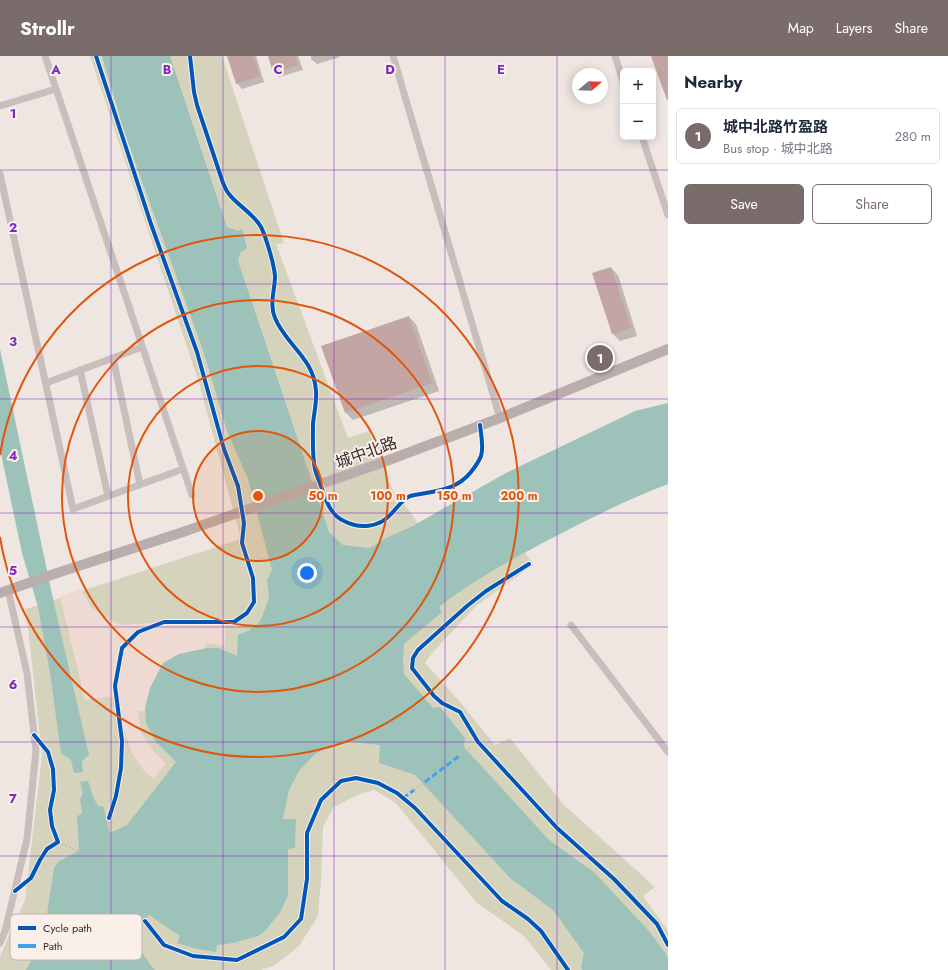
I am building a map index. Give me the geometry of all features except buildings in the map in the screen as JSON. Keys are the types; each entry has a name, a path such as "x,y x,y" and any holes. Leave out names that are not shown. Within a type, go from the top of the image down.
{"street":[{"path":"46,56 192,495"},
{"path":"392,56 500,418"},
{"path":"614,56 620,73"},
{"path":"0,106 56,89"},
{"path":"643,140 668,215"},
{"path":"0,174 73,509 183,469"},
{"path":"46,382 142,347"},
{"name":"城中北路","path":"8,590 180,533 381,462 500,418 668,349"},
{"path":"113,358 140,485"},
{"path":"80,370 108,496"},
{"path":"0,943 5,931 27,839 36,751 27,673 8,590"},
{"path":"570,625 668,752"}],"path":[{"path":"459,756 471,747"},
{"path":"414,790 425,782"},
{"path":"112,810 109,818 108,850 113,874 121,890 139,914"},
{"path":"56,837 58,842 82,853 109,857"},
{"path":"53,846 58,842"},
{"path":"142,918 150,927"}],"shaded area":[{"path":"90,56 222,56 284,243 276,244 348,438 369,431 391,487 418,523 483,486 533,565 476,606 433,652 425,663 460,702 495,745 510,738 564,805 655,887 643,896 668,931 668,970 551,970 524,936 476,902 396,803 374,790 357,795 334,807 323,827 318,916 299,946 274,966 261,970 0,970 0,956 10,934 10,960 142,960 142,914 19,914 25,900 42,756 26,609 241,539 199,383"},
{"path":"81,589 91,607 107,618 122,625 164,622 225,622 225,646 205,643 204,653 149,711 138,711 141,732 149,745 166,763 154,779 144,771 132,753 120,718 116,696 85,700 60,596"}],"water":[{"path":"102,56 170,56 227,227 238,231 242,229 247,248 240,253 238,261 329,532 343,545 370,548 388,537 413,526 504,474 635,411 668,403 668,484 627,501 573,527 513,559 468,586 439,607 442,612 404,644 403,660 404,674 433,708 440,707 465,738 464,747 549,840 595,873 649,931 666,954 668,959 668,970 582,970 581,968 584,953 553,910 510,878 415,775 379,763 380,745 352,742 334,744 315,754 299,771 289,790 283,819 296,819 295,848 288,849 288,895 281,911 265,931 258,936 233,943 217,945 216,952 197,949 177,943 180,936 149,915 142,925 142,914 47,914 54,868 59,861 79,851 77,816 82,814 80,799 83,793 80,782 88,781 94,799 99,807 103,806 110,833 127,825 176,762 156,742 146,723 145,708 150,688 163,663 179,654 207,648 218,648 237,656 238,635 248,631 260,622 269,598 267,580 272,570 248,479 227,431 204,353 124,131"},
{"path":"0,349 55,608 89,755 82,761 83,772 74,773 71,760 61,753 50,673 38,607 22,553 0,449"},
{"path":"142,951 155,970 26,970 31,960 142,960"}],"marked path":[{"path":"425,782 459,756"},
{"path":"403,798 414,790"}],"cycle path":[{"path":"96,56 151,224 197,352 224,449 238,486 244,523 242,543 253,578 254,602 247,613 234,622 164,622 138,632 122,648 115,686 122,741 121,768 116,796 109,818"},
{"path":"190,56 197,105 223,183 227,192 258,222 261,227 270,251 275,276 272,302 273,313 280,328 305,361 314,379 316,391 313,424 314,464 328,505 333,513 340,519 350,524 369,526 386,519 402,502 410,496 444,489 459,483 471,472 481,456 482,445 480,425"},
{"path":"529,564 486,591 467,606 418,650 413,658 412,668 434,696 442,703 460,712 478,742 557,828 614,879 657,924 668,945"},
{"path":"15,891 31,878 47,849 58,842 52,826 50,810 54,790 53,769 48,752 34,735"},
{"path":"145,921 164,945 193,956 237,960 284,937 301,919 307,879 307,833 321,800 341,781 356,778 378,783 397,793 415,808 502,901 528,919 541,931 568,970"}],"place":[{"name":"城中北路竹盈路","path":"600,358"}]}
